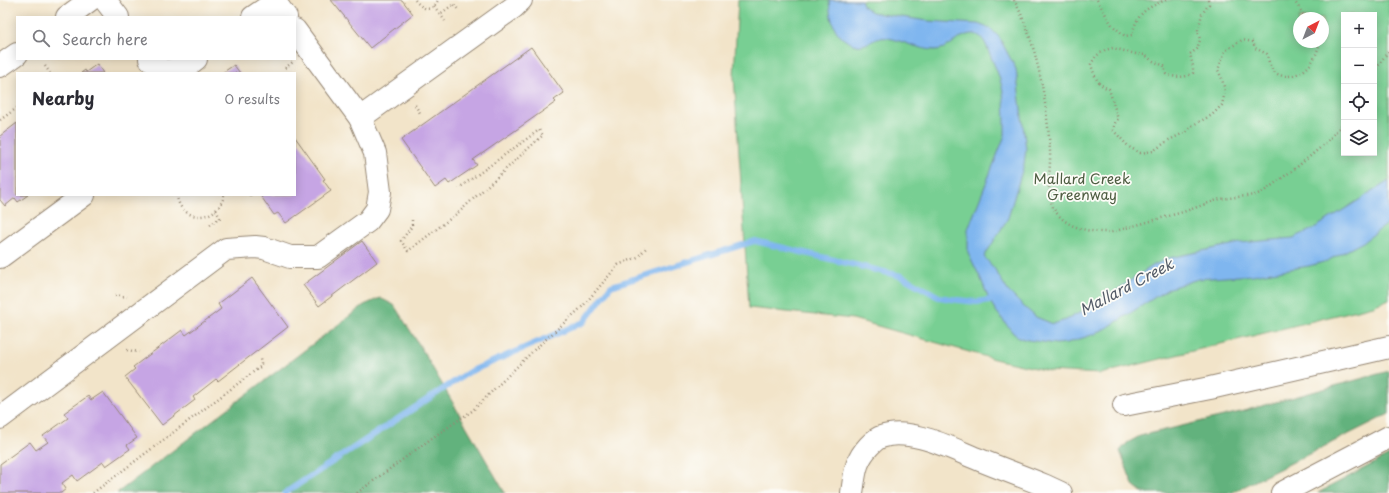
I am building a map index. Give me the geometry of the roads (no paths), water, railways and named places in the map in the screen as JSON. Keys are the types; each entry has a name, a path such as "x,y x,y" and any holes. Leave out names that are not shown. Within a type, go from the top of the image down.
{"street":[{"path":"68,16 90,0"},
{"path":"105,0 117,16"},
{"path":"360,118 514,7 521,0"},
{"path":"255,16 278,6"},
{"path":"0,418 226,249 255,247 264,248 290,257 318,257 368,221 377,209 380,192 375,153 360,118 296,31"},
{"path":"0,66 16,55"},
{"path":"158,68 182,68 194,60"},
{"path":"0,257 83,196"},
{"path":"1124,405 1210,388 1389,346"},
{"path":"852,493 858,459 877,439 898,434 932,441 1061,493"},
{"path":"1282,493 1389,437"}],"water":[{"name":"Mallard Creek","path":"829,0 861,0 864,7 872,12 881,14 928,21 978,24 991,29 999,37 1016,69 1026,149 1024,164 1008,218 984,257 994,268 1008,291 1023,306 1036,317 1053,324 1066,320 1098,303 1154,265 1169,258 1240,243 1293,238 1313,229 1389,181 1389,223 1363,242 1327,261 1309,266 1253,275 1198,279 1170,288 1110,326 1095,334 1067,343 1056,344 1020,338 1013,333 989,300 981,279 968,253 968,229 1005,135 1002,86 982,38 975,34 966,35 945,48 935,50 923,49 888,38 878,39 862,45 855,45 845,40 836,31 830,13"}],"waterway":[{"path":"285,493 469,372 584,322 611,286 755,241 901,276 939,297 977,302 996,299"}],"park label":[{"name":"Mallard Creek Greenway","path":"1082,186"}]}
